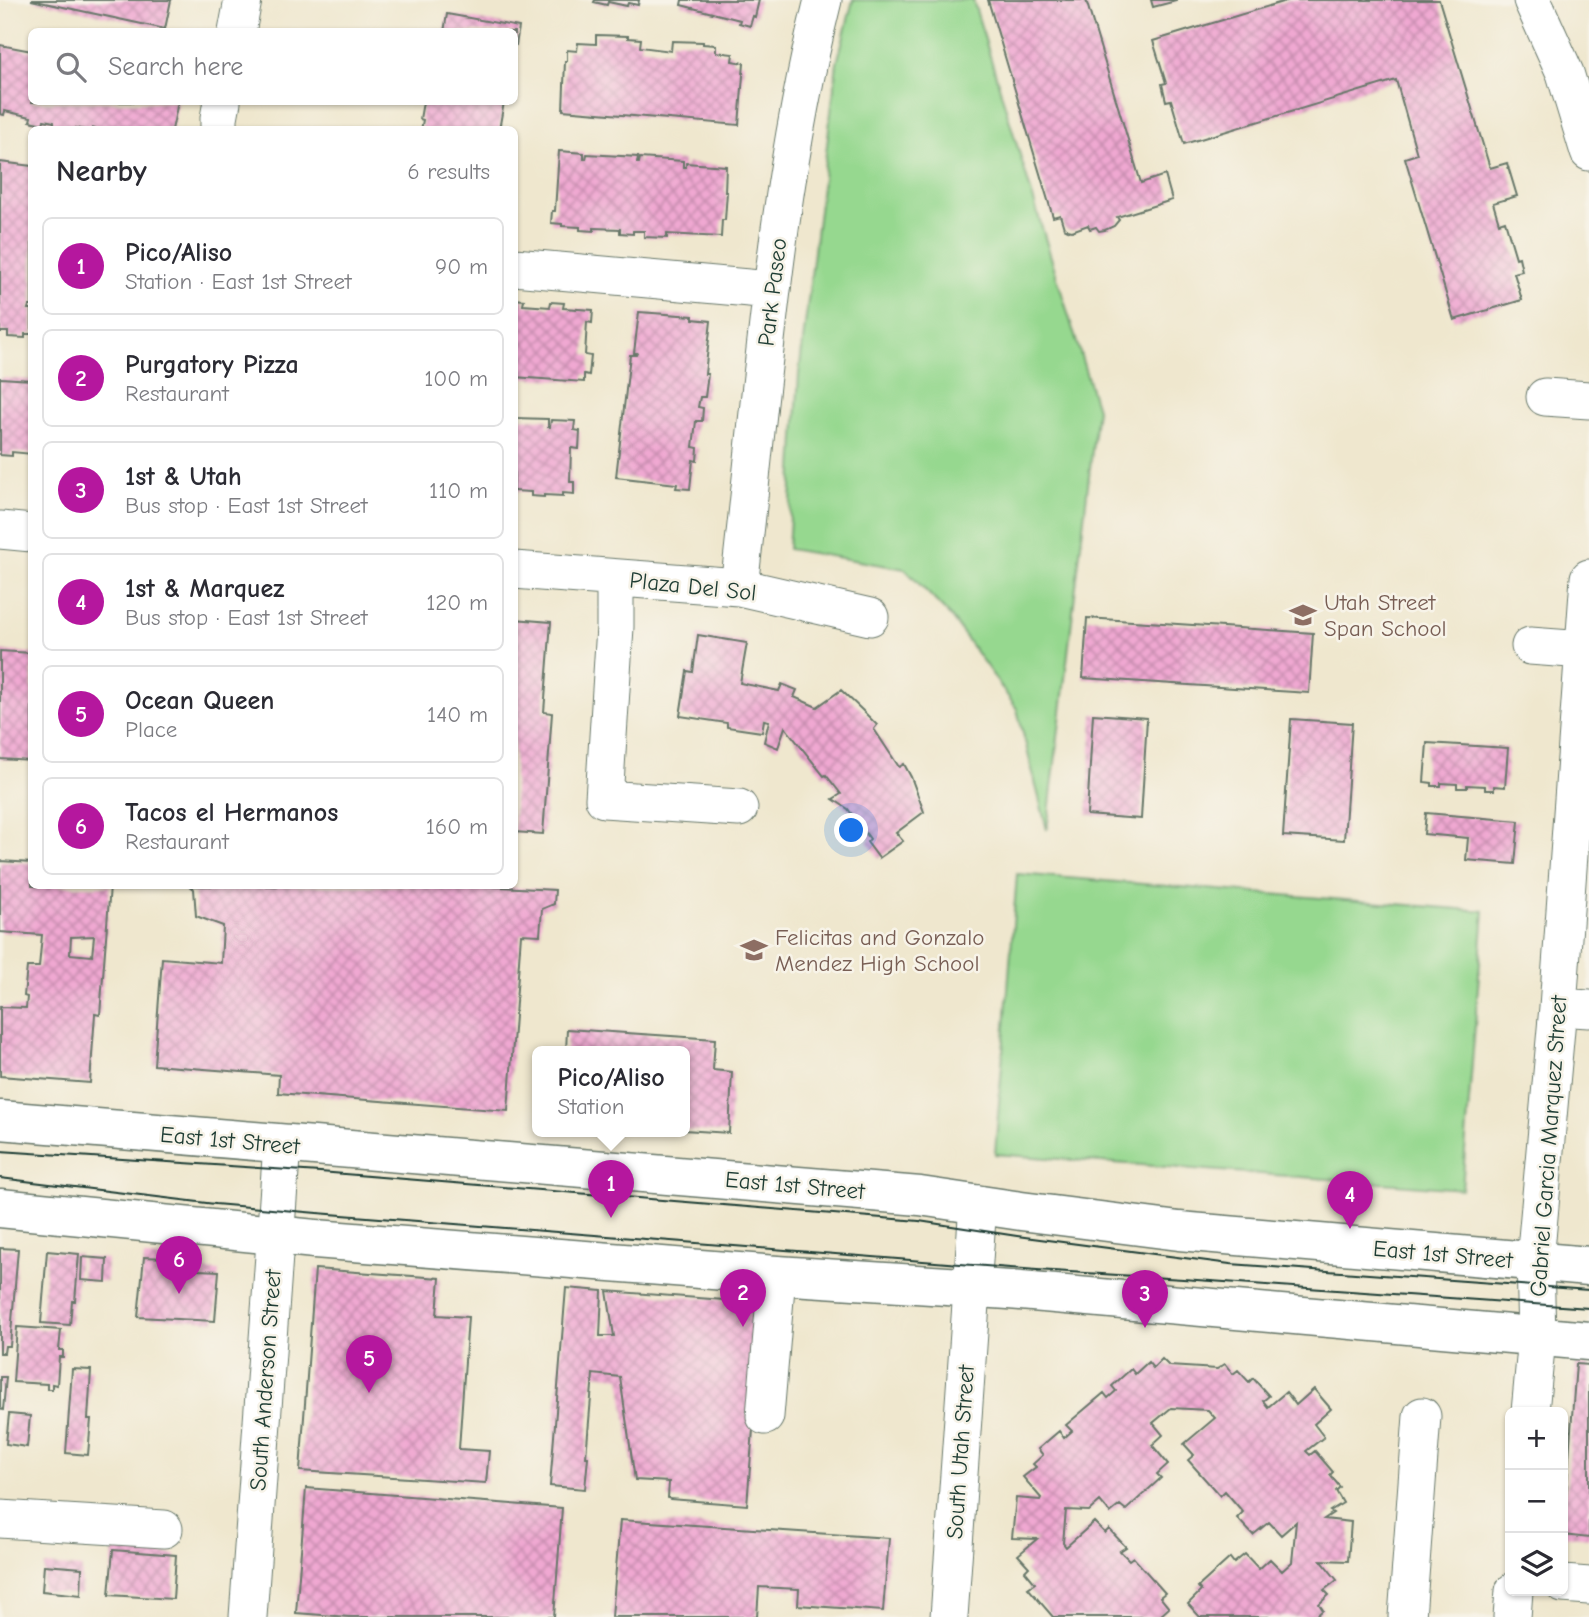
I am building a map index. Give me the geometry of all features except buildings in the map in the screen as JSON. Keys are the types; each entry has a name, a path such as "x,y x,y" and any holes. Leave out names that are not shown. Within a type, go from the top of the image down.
{"main road":[{"name":"East 1st Street","path":"0,1121 920,1196 1179,1231 1589,1266"},
{"path":"0,1208 275,1236 1009,1290 1589,1341"}],"street":[{"path":"238,28 243,0"},
{"name":"Park Paseo","path":"739,587 788,169 823,0"},
{"path":"1532,0 1577,69 1589,152"},
{"path":"219,126 221,105"},
{"path":"518,267 772,290"},
{"path":"1545,397 1589,400"},
{"path":"0,530 28,533"},
{"name":"Plaza Del Sol","path":"518,570 739,587 870,617"},
{"path":"615,578 615,626 604,799 739,808"},
{"name":"Gabriel Garcia Marquez Street","path":"1530,1407 1537,1337 1535,1261 1573,1008 1584,650 1589,578"},
{"path":"1530,646 1584,650"},
{"name":"South Anderson Street","path":"248,1617 282,1144"},
{"name":"South Utah Street","path":"949,1617 978,1204"},
{"path":"765,1416 777,1275"},
{"path":"1407,1617 1422,1416"},
{"path":"0,1519 164,1529"},
{"path":"1568,1584 1589,1586"},
{"path":"1512,1617 1514,1596"}],"green space":[{"path":"853,0 973,0 1097,409 1047,830 1017,709 951,617 905,569 788,549 799,374 837,63"},
{"path":"1017,874 1484,911 1462,1189 995,1154"}],"tram line":[{"path":"0,1151 320,1172 919,1221 1230,1264 1589,1290"},
{"path":"0,1178 215,1204 317,1213 1037,1270 1589,1308"}],"place":[{"name":"Utah Street Span School","path":"1303,615"},
{"name":"Felicitas and Gonzalo Mendez High School","path":"754,950"},
{"name":"Pico/Aliso","path":"611,1218"},
{"name":"1st & Marquez","path":"1350,1229"},
{"name":"Tacos el Hermanos","path":"179,1294"},
{"name":"Purgatory Pizza","path":"743,1327"},
{"name":"1st & Utah","path":"1145,1328"},
{"name":"Ocean Queen","path":"369,1393"}]}
